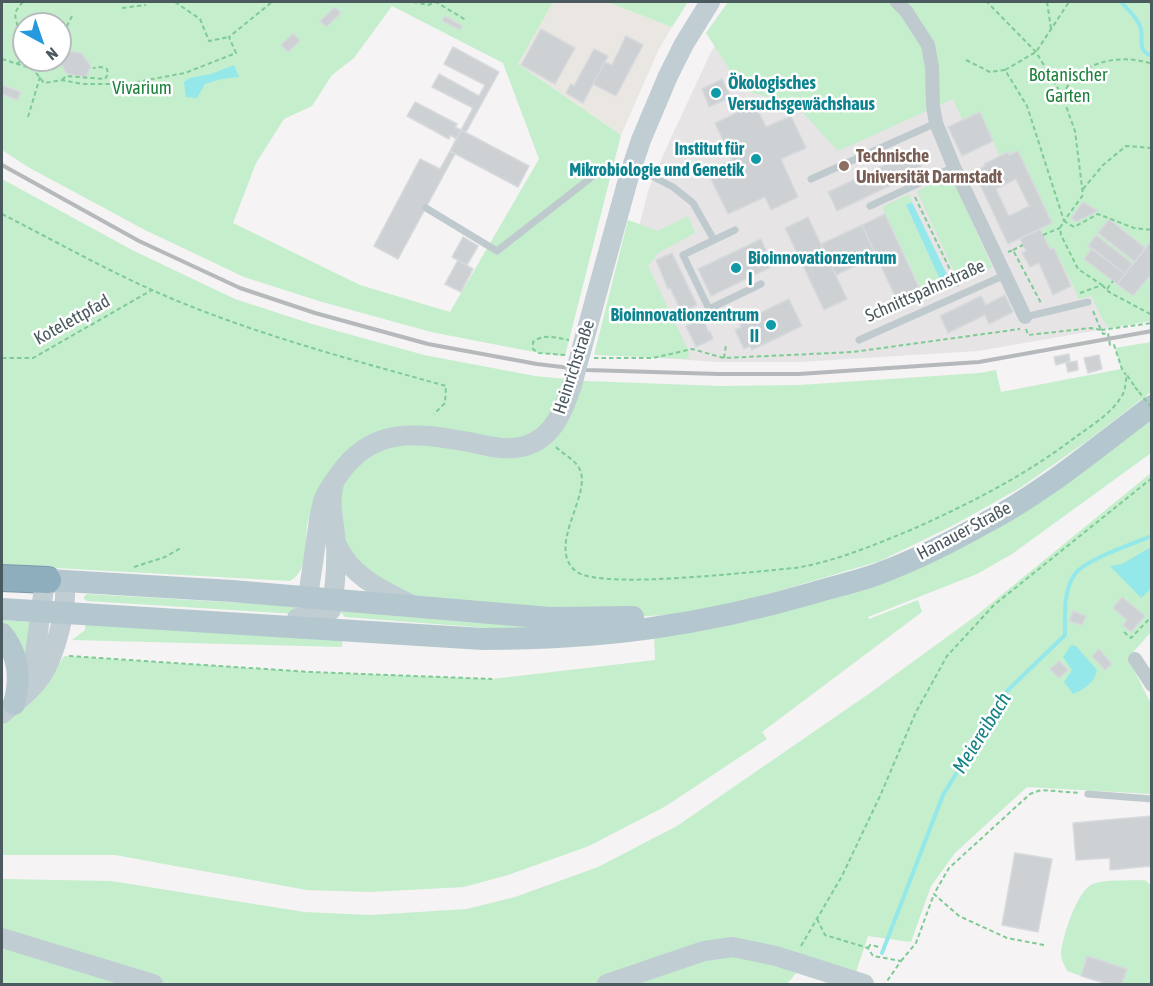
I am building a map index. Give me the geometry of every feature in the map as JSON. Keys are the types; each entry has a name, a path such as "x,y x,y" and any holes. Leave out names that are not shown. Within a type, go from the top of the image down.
{"highway":[{"path":"2,578 54,599"}],"main road":[{"name":"Heinrichstraße","path":"311,615 321,508 324,498 352,457 371,445 397,436 420,435 501,448 528,445 545,434 560,417 572,385 630,171 641,140 684,44 710,2"},
{"name":"Hanauer Straße","path":"754,609 882,573 986,523 1047,484 1147,402"},
{"path":"333,600 336,542 331,498 335,480"},
{"path":"336,542 348,564 365,579 411,604 426,608"},
{"path":"2,609 54,599 311,615 333,600 550,618 605,619 754,609"},
{"path":"2,600 54,599 311,615 426,636 538,639 660,628 704,621 754,609"},
{"path":"8,709 42,675 52,655 54,599"},
{"path":"8,709 30,673 54,599"},
{"path":"2,634 14,653 18,671 18,690 8,709"},
{"path":"2,938 153,984"},
{"path":"607,984 704,951 720,948 747,949 794,961 864,984"}],"street":[{"name":"Schnittspahnstraße","path":"897,2 906,11 928,45 936,123 1025,322"},
{"path":"1136,659 1152,685"}],"lane":[{"path":"811,179 936,123"},
{"path":"870,206 954,167"},
{"path":"426,208 497,251 597,173 630,171 673,187 693,203 714,240"},
{"path":"735,230 683,255 709,309 761,284"},
{"name":"Schnittspahnstraße","path":"859,340 1005,275"},
{"path":"1025,322 1044,313 1088,302"},
{"path":"1088,794 1152,799"}],"path":[{"path":"175,2 200,19 209,40 229,37 272,2"},
{"path":"413,2 428,5 436,2 466,20"},
{"path":"987,2 1036,52 1062,95 1075,131 1083,195 1060,228 1043,235"},
{"path":"1047,2 1051,29"},
{"path":"966,60 990,72 1005,70 1036,52 1070,2"},
{"path":"1150,2 1152,8"},
{"path":"122,8 134,4 146,5"},
{"path":"36,72 44,83 62,80 82,84 126,84 185,73 236,53 229,37"},
{"path":"1062,95 1074,77 1087,68 1105,62 1141,60 1152,64"},
{"path":"62,80 66,76 105,79 108,74 107,69 93,68"},
{"path":"1005,70 1027,106 1064,222 1074,227 1098,214 1134,228 1152,230"},
{"path":"28,117 40,77"},
{"path":"1083,190 1103,165 1126,146 1152,148"},
{"path":"910,187 962,294"},
{"path":"2,214 152,290 237,323 446,386 445,403 434,414"},
{"path":"1060,228 1061,235 1078,268 1107,289 1152,315"},
{"path":"996,257 1023,245"},
{"path":"1013,250 1044,313"},
{"path":"1107,289 1113,281"},
{"path":"1077,294 1102,285"},
{"name":"Kotelettpfad","path":"2,358 33,358 152,290"},
{"path":"1041,303 1050,301"},
{"path":"1088,302 1103,334 1108,333 1110,345 1114,345 1122,369 1147,402"},
{"path":"580,351 545,336 533,342 533,348 539,353 580,351 653,358 692,349 724,358 853,352 1025,322 1028,336 1091,328 1101,330 1152,322"},
{"path":"724,358 726,345"},
{"path":"545,434 557,449 579,467 583,475 566,550 569,562 579,573 613,580 795,568 838,559 882,542 951,512 1008,482 1045,460 1108,412 1125,391 1127,375"},
{"path":"794,961 842,876 916,712 947,656 994,605 1152,478"},
{"path":"129,568 165,557 181,548"},
{"path":"1124,632 1131,638 1152,616"},
{"path":"52,655 311,672 492,679"},
{"path":"885,984 915,943 934,894 949,868 1030,794 1041,790 1088,794"},
{"path":"934,894 959,916 1007,938 1044,945"},
{"path":"817,919 825,935 868,948 873,956 901,961"},
{"path":"868,948 870,945 880,947"}],"shaded area":[{"path":"553,2 607,2 672,27 659,49 621,135 518,64"},
{"name":"Technische Universität Darmstadt","path":"744,2 922,2 1151,321 978,351 799,362 716,362 607,354 648,191 711,52"}],"green space":[{"name":"Vivarium","path":"2,2 553,2 518,64 621,135 565,356 431,332 319,301 244,277 145,230 28,167 2,150","holes":["392,6 503,63 539,159 450,312 360,285 233,223 256,163 284,119 312,106 332,75 354,58"]},
{"path":"607,2 688,2 672,27"},
{"name":"Botanischer Garten","path":"728,2 1151,2 1151,321 1109,328 1091,296 1078,299 1054,248 1050,249 1040,229 1052,223 1018,151 1000,156 980,113 963,121 953,99 838,151 796,105 743,90 706,33"},
{"path":"951,175 992,267 959,282 917,191"},
{"path":"2,179 134,251 235,299 312,324 424,355 535,376 586,381 719,386 799,385 996,370 1001,392 1121,369 1115,348 1151,342 1151,392 1090,439 1020,488 952,526 880,561 765,595 754,609 605,619 407,596 359,567 316,498 307,525 303,563 296,576 290,581 2,565"},
{"path":"909,194 912,202 906,206 943,285 951,283 952,285 925,297 882,207"},
{"path":"688,216 695,233 658,253 648,266 689,352 688,359 594,355 628,220 658,231"},
{"path":"1151,418 1151,453 1012,554 977,574 868,617 869,619 918,600 922,612 762,732 767,739 666,806 589,846 508,875 464,887 370,892 307,890 115,855 2,855 2,723 48,682 64,656 311,672 492,679 655,660 654,633 833,597"},
{"path":"1151,473 1151,632 1128,658 1151,704 1151,794 1027,787 955,853 931,886 911,942 868,936 855,975 808,959 787,984 2,984 2,879 111,881 304,912 370,915 467,909 515,897 598,867 677,826 870,693 977,615"},
{"path":"87,594 297,606 300,610 296,614 87,601 83,598"},
{"path":"342,610 549,626 513,630 345,617 341,613"},
{"path":"86,619 343,636 342,647 72,640 85,630"},
{"path":"2,620 34,622 26,664 2,626"},
{"path":"1145,880 1151,885 1151,984 1122,984 1126,969 1087,957 1081,976 1067,971 1061,956 1064,937 1071,915 1087,888 1104,881"}],"water":[{"path":"234,65 239,77 205,84 197,98 186,97 184,82 190,78 211,74"},
{"path":"912,202 951,283 943,286 906,205"},
{"path":"1151,547 1151,589 1141,598 1110,566 1122,564"},
{"path":"1071,645 1076,646 1097,670 1088,685 1073,694 1064,682 1072,670 1063,657"}],"building":[{"path":"335,7 341,13 326,27 320,21"},
{"path":"445,16 462,26 460,30 442,21"},
{"path":"541,29 575,48 555,84 521,65"},
{"path":"293,33 300,41 288,52 281,45"},
{"path":"626,36 643,45 616,96 593,84 605,62 612,65"},
{"path":"453,47 499,72 466,132 461,130 473,108 432,87 439,74 479,96 485,85 444,64"},
{"path":"594,49 608,56 583,103 566,93 571,84 574,86"},
{"path":"72,52 81,53 91,66 86,77 66,72 72,72"},
{"name":"Ökologisches Versuchsgewächshaus","path":"722,79 731,97 709,107 702,89"},
{"path":"2,85 21,92 17,100 2,94"},
{"path":"415,102 457,124 455,127 461,130 457,139 450,135 449,139 407,116"},
{"name":"Institut für Mikrobiologie und Genetik","path":"755,104 766,127 791,116 806,148 781,159 798,197 771,210 765,197 728,214 707,171 732,160 715,123"},
{"path":"980,112 993,141 962,156 948,127"},
{"path":"461,130 529,166 518,187 450,151"},
{"path":"450,151 455,154 398,259 374,246 420,159 440,169"},
{"path":"914,151 923,170 837,211 828,192"},
{"path":"1018,151 1052,223 1008,244 974,172 985,166 984,164 1008,152 1009,155","holes":["1016,179 1029,206 1009,216 996,189"]},
{"path":"1083,202 1098,211 1076,222 1071,218"},
{"path":"885,214 923,296 900,307 862,225"},
{"path":"808,217 847,299 824,310 785,228"},
{"path":"1109,219 1145,248 1135,262 1098,233"},
{"path":"862,225 876,256 836,275 821,244"},
{"path":"1040,229 1050,249 1054,248 1071,286 1053,295 1039,263 1030,267 1022,253 1026,251 1020,239"},
{"path":"1096,235 1133,264 1125,274 1088,246"},
{"path":"463,237 478,246 467,265 452,257"},
{"name":"Bioinnovationzentrum I","path":"761,239 773,266 711,296 698,269"},
{"path":"1152,240 1152,273 1133,296 1117,284"},
{"path":"1092,248 1125,274 1117,284 1084,259"},
{"path":"672,253 697,305 682,313 670,288 668,289 656,260"},
{"path":"458,260 473,269 461,292 445,284"},
{"path":"1005,295 1013,312 989,324 985,315 948,333 940,316 981,296 986,305"},
{"name":"Bioinnovationzentrum II","path":"789,299 802,326 752,350 750,346 744,349 735,330 741,327 739,323"},
{"path":"704,318 708,332 710,331 713,339 696,347 686,326"},
{"path":"1069,354 1070,361 1056,365 1054,357"},
{"path":"1099,355 1102,369 1088,373 1084,358"},
{"path":"1077,361 1078,370 1068,372 1066,363"},
{"path":"1122,597 1145,616 1131,632 1123,625 1127,620 1113,608"},
{"path":"1073,611 1086,616 1082,625 1069,621"},
{"path":"1099,649 1112,664 1105,670 1092,656"},
{"path":"1059,661 1068,670 1059,678 1050,669"},
{"path":"1152,816 1151,866 1110,870 1110,858 1076,860 1073,823"},
{"path":"1015,853 1052,859 1038,932 1002,925"},
{"path":"1087,956 1127,969 1122,984 1108,984 1081,976"}],"waterway":[{"path":"1121,2 1139,23 1142,47 1152,56"},
{"name":"Meiereibach","path":"882,953 943,795 1008,690 1065,635 1065,612 1071,580 1080,569 1089,563 1152,536"}],"railway":[{"path":"2,165 139,241 240,288 315,313 428,344 537,364 587,370 799,374 979,362 1152,331"}],"place":[{"name":"Ökologisches Versuchsgewächshaus","path":"716,93"},
{"name":"Institut für Mikrobiologie und Genetik","path":"756,159"},
{"name":"Technische Universität Darmstadt","path":"844,166"},
{"name":"Bioinnovationzentrum I","path":"736,268"},
{"name":"Bioinnovationzentrum II","path":"771,325"}]}
